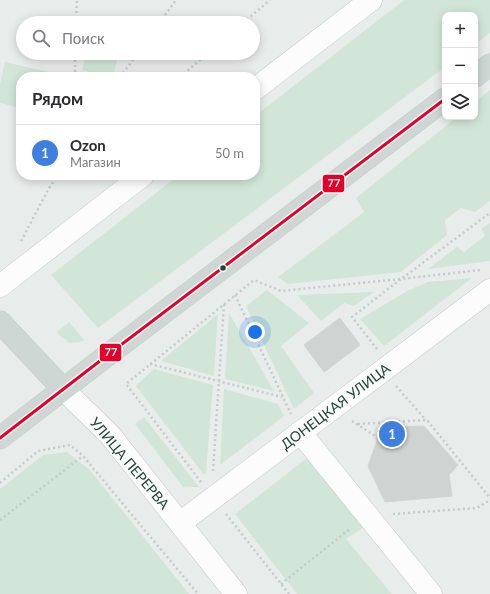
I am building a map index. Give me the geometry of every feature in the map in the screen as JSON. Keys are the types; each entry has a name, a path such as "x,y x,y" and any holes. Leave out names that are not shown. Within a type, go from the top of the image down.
{"main road":[{"path":"478,74 490,65"},
{"path":"0,438 442,101"},
{"name":"УЛИЦА ПЕРЕРВА","path":"0,322 63,389"}],"street":[{"path":"260,85 372,0"},
{"path":"0,286 137,180"},
{"name":"ДОНЕЦКАЯ УЛИЦА","path":"180,523 295,424 490,290"},
{"name":"УЛИЦА ПЕРЕРВА","path":"63,389 110,435 236,594"},
{"path":"295,424 431,594"}],"path":[{"path":"76,16 77,0"},
{"path":"164,16 176,0"},
{"path":"251,16 270,0"},
{"path":"75,60 75,72"},
{"path":"124,72 133,60"},
{"path":"186,72 200,60"},
{"path":"18,247 55,180"},
{"path":"372,354 378,350 352,317 490,213"},
{"path":"126,384 254,280 281,291 483,270"},
{"path":"234,295 295,424"},
{"path":"213,476 224,304"},
{"path":"150,364 283,397"},
{"path":"392,514 477,508 490,499 426,420 394,385"},
{"path":"295,424 297,410"},
{"path":"349,418 378,438"},
{"path":"358,424 426,420"},
{"path":"0,483 38,451 70,445 83,456 198,594"},
{"path":"0,520 83,456"},
{"path":"281,584 367,515"}],"green space":[{"path":"404,0 490,0 490,33 478,42 478,12 442,12 442,69 98,328 51,275 173,180 260,180 260,112"},
{"path":"84,60 117,60 114,72 89,72 82,70"},
{"path":"5,62 48,72 16,72 16,107 0,103 0,84"},
{"path":"490,90 490,201 475,212 461,208 445,220 447,235 401,272 288,284 278,277 364,212 356,198 453,120 478,120 478,100"},
{"path":"490,223 490,261 428,269 457,247 464,252 485,236 481,229"},
{"path":"472,278 384,346 360,319 409,290 428,282"},
{"path":"267,290 309,323 281,346 314,393 294,409 246,306"},
{"path":"374,292 354,306 344,303 321,321 297,295"},
{"path":"229,313 274,391 225,379"},
{"path":"218,314 214,376 161,361"},
{"path":"69,322 84,340 70,343 59,335 57,332"},
{"path":"154,369 213,385 206,473 204,475 136,386"},
{"path":"224,389 278,404 284,416 220,465"},
{"path":"144,417 199,487 183,487 135,424"},
{"path":"67,452 90,470 189,594 0,594 0,489 43,455"},
{"path":"307,458 364,527 346,539 392,594 297,594 235,514"}],"building":[{"path":"340,318 360,345 324,372 304,345"},
{"path":"424,426 458,465 449,475 452,496 385,502 368,466 378,438 385,427"}],"transit line":[{"name":"77","path":"0,438 442,101"}],"place":[{"name":"Ozon","path":"392,434"}]}
